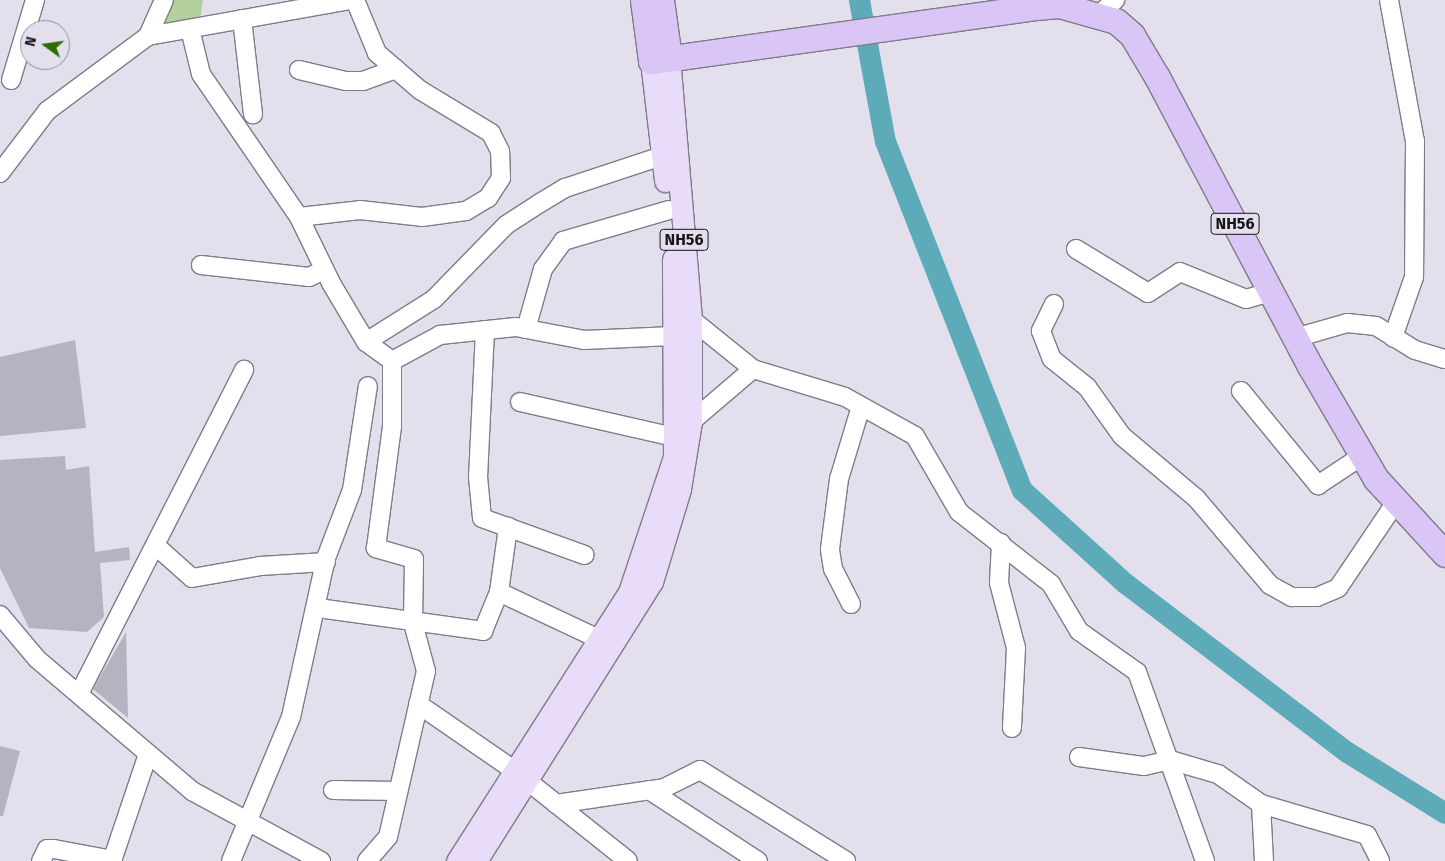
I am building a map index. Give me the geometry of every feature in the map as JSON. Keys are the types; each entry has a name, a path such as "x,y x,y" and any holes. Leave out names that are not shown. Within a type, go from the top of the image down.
{"highway":[{"name":"NH56","path":"643,0 660,59"},
{"name":"NH56","path":"660,59 661,0"},
{"name":"NH56","path":"660,59 962,15 1069,3 1107,7 1132,35 1295,338 1362,456 1396,502 1445,554"}],"main road":[{"path":"476,861 599,639 629,592 674,457 669,210 661,147 660,59"},
{"name":"NH56","path":"660,59 691,319 691,422"},
{"path":"457,861 522,777 652,582 680,489 691,422"}],"street":[{"path":"11,80 35,0"},
{"path":"0,173 47,111 148,36 351,0"},
{"path":"300,217 360,210 422,217 466,211 488,198 501,178 500,151 491,133 420,90 377,53 355,0"},
{"path":"1388,0 1415,141 1414,277 1393,337"},
{"path":"148,36 159,1"},
{"path":"242,19 253,114"},
{"path":"190,29 201,74 300,217 325,270 366,342 392,361"},
{"path":"299,70 346,81 396,69"},
{"path":"366,342 434,299 506,224 565,188 661,147"},
{"path":"526,329 543,269 563,241 669,210"},
{"path":"1076,249 1148,293 1180,272 1246,299 1271,292"},
{"path":"201,265 309,277 325,270"},
{"path":"1054,304 1041,331 1052,359 1087,387 1122,436 1196,498 1270,585 1292,597 1317,597 1338,588 1396,502"},
{"path":"691,319 753,369 860,406 915,436 959,512 1051,584 1079,631 1136,672 1170,760 1205,861"},
{"path":"1295,338 1347,322 1376,326 1393,337 1445,359"},
{"path":"392,361 440,335 485,330 526,329 584,340 673,336"},
{"path":"485,330 478,477 482,518 585,555"},
{"path":"367,861 388,837 426,671 413,623 414,559 376,548 392,427 392,361"},
{"path":"691,422 753,369"},
{"path":"79,694 244,370"},
{"path":"231,861 246,820 291,717 318,608 326,562 352,490 368,386"},
{"path":"1241,391 1318,485 1362,456"},
{"path":"520,402 674,437"},
{"path":"851,604 833,569 830,549 839,479 860,406"},
{"path":"318,608 413,623 483,631 499,592 508,527"},
{"path":"1001,543 999,583 1016,648 1012,728"},
{"path":"156,546 192,578 260,566 326,562"},
{"path":"499,592 599,639"},
{"path":"0,615 37,659 192,791 321,861"},
{"path":"418,704 522,777 628,861"},
{"path":"42,861 47,850 54,849 112,860 148,754"},
{"path":"1079,757 1144,766 1170,760 1218,774 1261,804 1366,835 1380,861"},
{"path":"556,804 664,788 700,770 846,861"},
{"path":"333,790 398,791"},
{"path":"649,790 758,861"},
{"path":"1261,804 1264,861"}],"green space":[{"path":"165,0 203,0 199,26 151,33"}],"building":[{"path":"75,340 86,428 0,436 0,357"},
{"path":"65,456 66,470 89,466 95,552 129,547 130,560 100,563 104,617 87,632 29,628 0,568 0,460"},
{"path":"126,632 128,718 93,689"},
{"path":"0,746 20,751 3,816 0,816"}],"waterway":[{"path":"859,0 885,141 1022,490 1125,583 1347,752 1445,813"}]}
